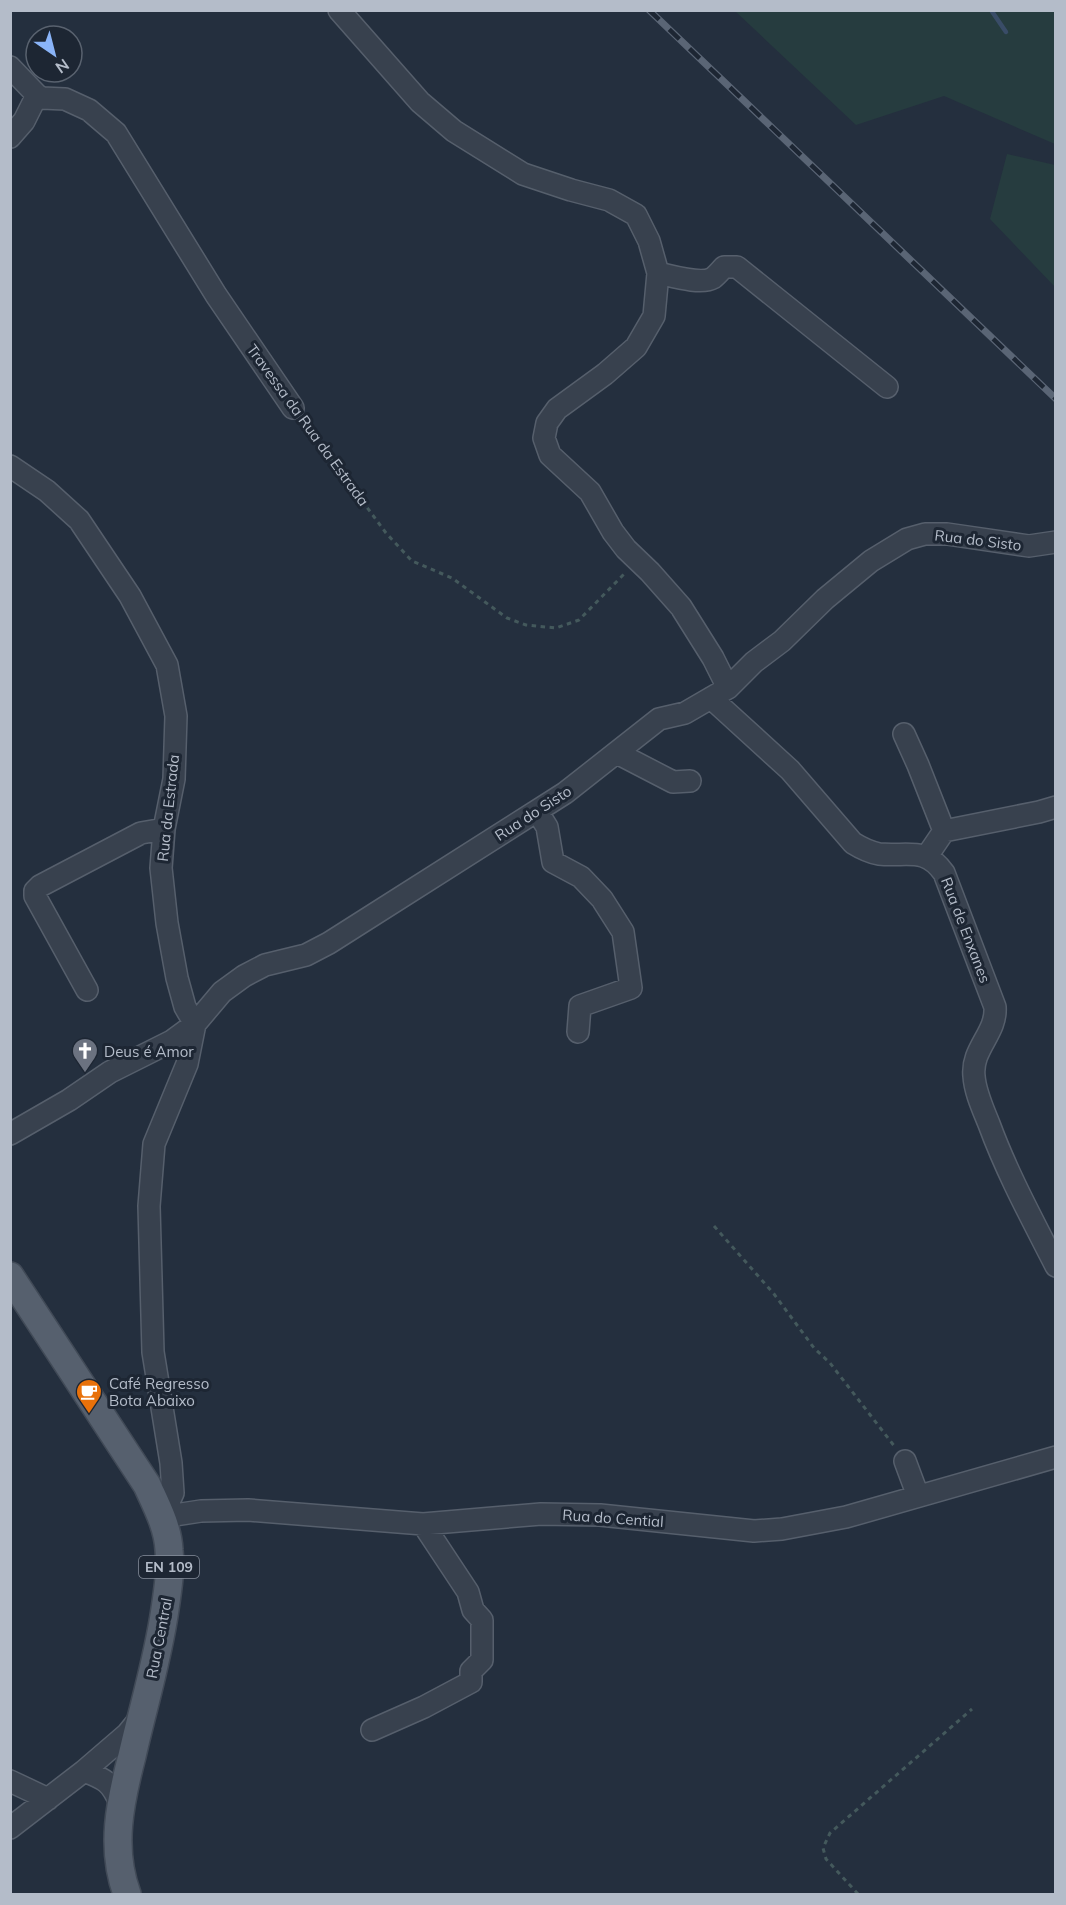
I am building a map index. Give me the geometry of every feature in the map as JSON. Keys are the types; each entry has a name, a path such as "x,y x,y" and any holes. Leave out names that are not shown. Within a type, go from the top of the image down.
{"main road":[{"name":"Rua Central","path":"10,1276 147,1485 162,1517 169,1548 169,1586 159,1652 120,1803 117,1840 121,1877 127,1894"}],"street":[{"path":"339,10 420,102 454,131 523,174 609,200 636,215 649,241 658,273 654,316 636,347 605,374 557,409 547,423 544,438 550,455 590,492 613,532 681,607 713,658 720,693 853,843 864,850 879,854 927,856 944,831 1056,807"},
{"path":"10,68 37,95 24,121 10,137"},
{"name":"Travessa da Rua da Estrada","path":"37,95 42,98 65,99 89,110 116,133 216,295 293,408"},
{"path":"658,273 681,279 701,280 712,279 724,267 736,267 887,387"},
{"name":"Rua da Estrada","path":"10,466 47,491 79,520 130,596 167,665 176,716 174,779 164,829 161,868 167,922 185,1007 195,1024"},
{"name":"Rua do Sisto","path":"10,1134 69,1100 110,1072 172,1041 195,1024 222,992 244,976 265,964 306,955 329,943 565,793 659,719 684,713 720,693 754,662 782,641 825,599 862,568 907,539 925,534 947,534 1029,546 1056,542"},
{"path":"904,734 944,831"},
{"path":"617,753 673,782 690,781"},
{"path":"537,811 547,827 553,862 581,877 602,899 623,932 631,988 580,1006 578,1032"},
{"path":"87,990 35,896 35,891 40,886 141,833 164,829"},
{"name":"Rua de Enxanes","path":"927,856 938,863 945,873 995,1007 996,1017 992,1029 974,1063 974,1077 979,1097 997,1145 1056,1266"},
{"path":"162,1517 173,1493 171,1463 153,1352 149,1206 154,1144 188,1064 195,1024"},
{"name":"Rua do Cential","path":"162,1517 201,1511 248,1510 423,1524 553,1514 600,1515 754,1531 782,1529 846,1517 1056,1457"},
{"path":"905,1461 918,1496"},
{"path":"372,1730 424,1707 471,1682 471,1671 482,1660 482,1620 473,1610 468,1592 423,1524"},
{"path":"10,1828 84,1771 127,1734 141,1718"},
{"path":"84,1771 104,1779 114,1788 120,1803"},
{"path":"10,1780 48,1799"}],"path":[{"name":"Travessa da Rua da Estrada","path":"293,408 386,534 412,561 452,578 507,618 526,625 556,628 579,620 638,560"},
{"path":"714,1226 774,1294 814,1348 830,1364 905,1461"},
{"path":"858,1894 826,1859 823,1848 830,1833 972,1709"}],"green space":[{"path":"735,11 1055,11 1055,144 944,96 856,125"},
{"path":"1007,154 1055,165 1055,287 990,219"}],"waterway":[{"path":"991,10 1006,32"}],"railway":[{"path":"649,10 1056,399"}],"place":[{"name":"Deus é Amor","path":"85,1074"},
{"name":"Café Regresso Bota Abaixo","path":"89,1415"}]}
